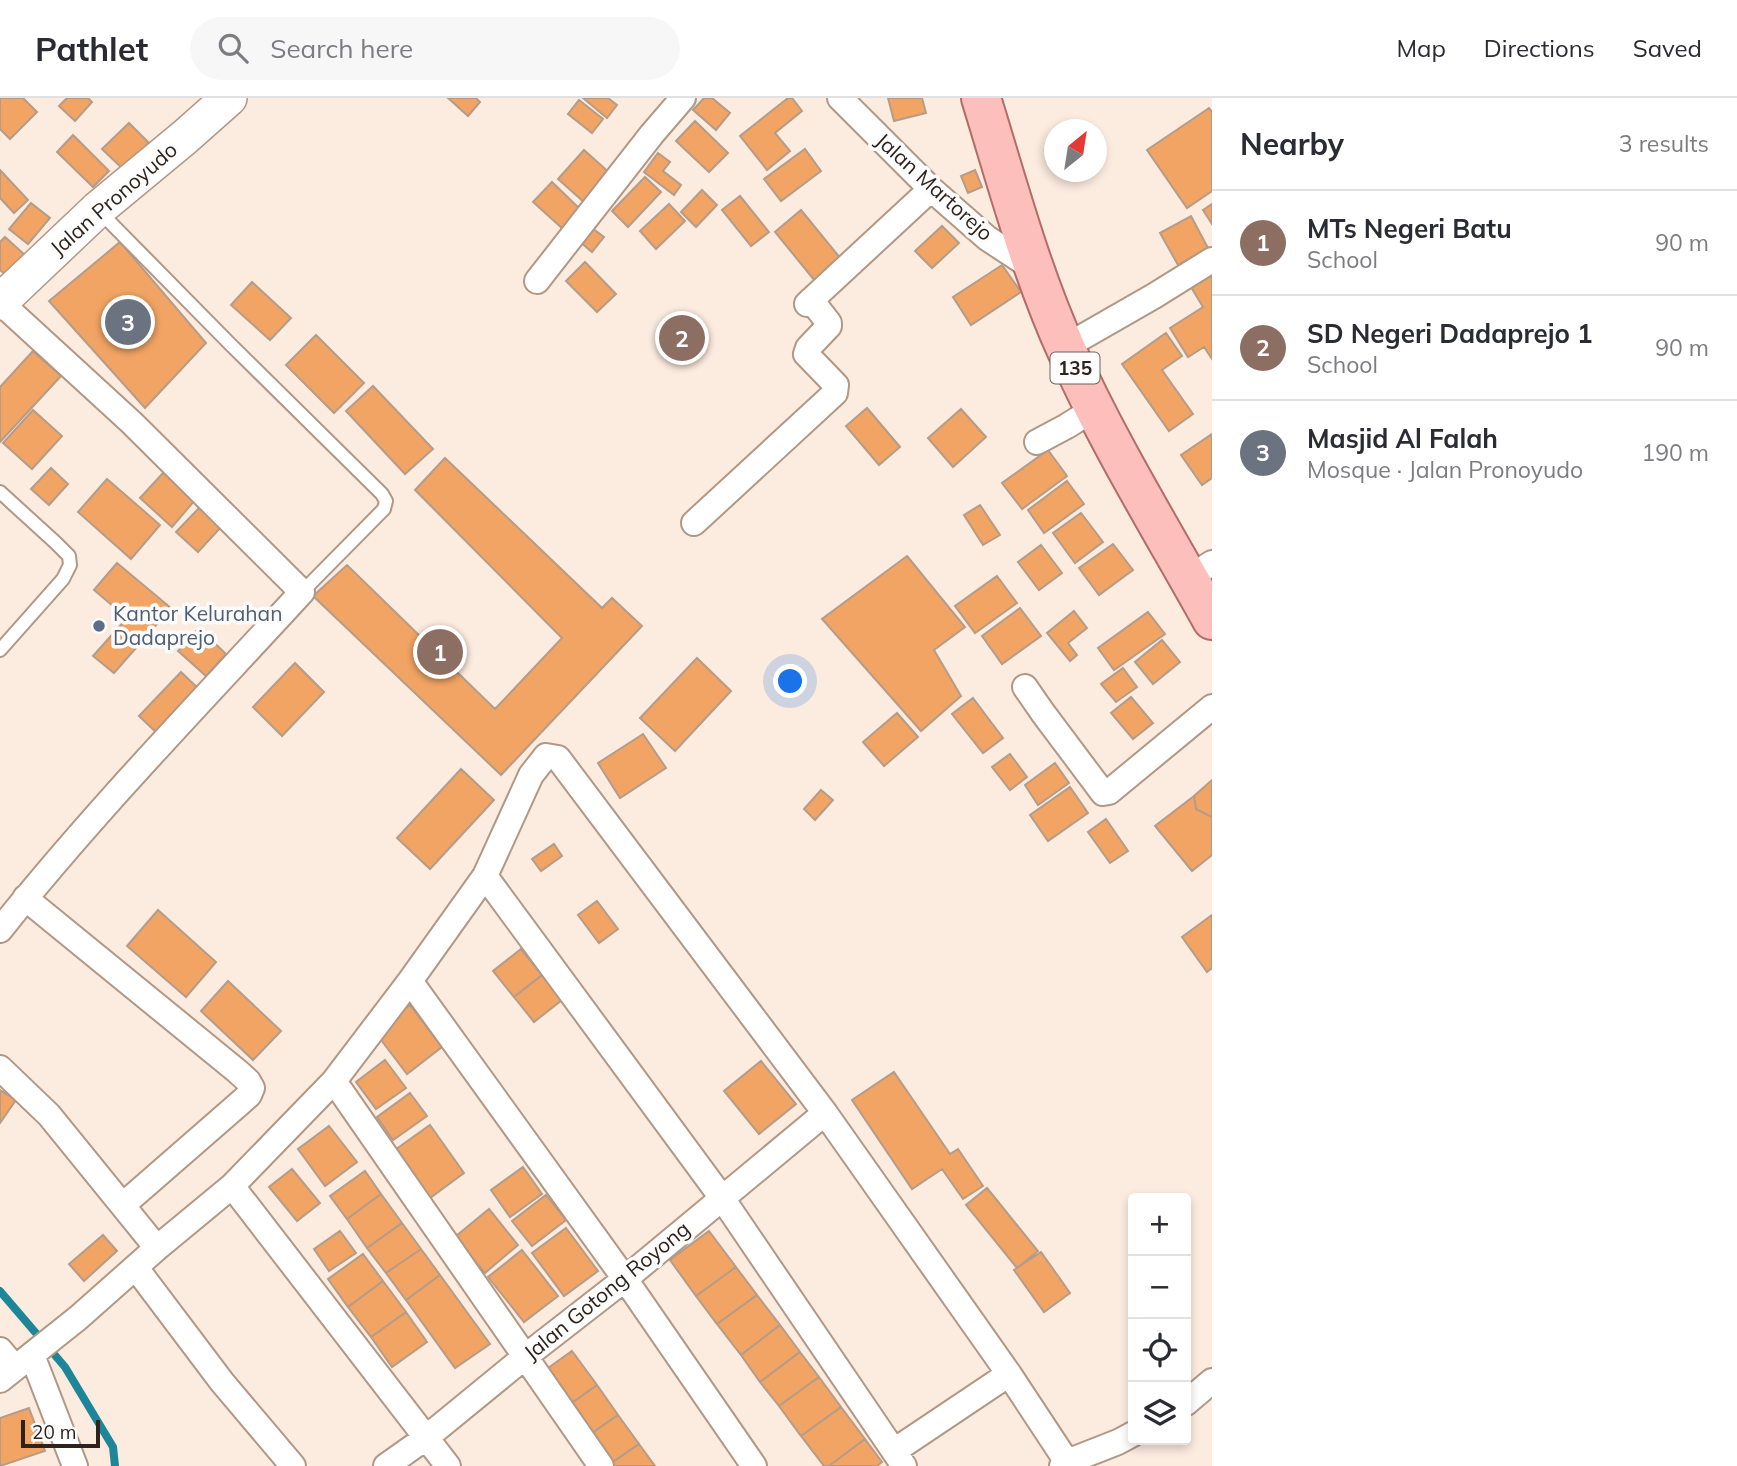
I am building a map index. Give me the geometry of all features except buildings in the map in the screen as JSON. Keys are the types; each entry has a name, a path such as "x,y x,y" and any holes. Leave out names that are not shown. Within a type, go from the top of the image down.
{"main road":[{"name":"Jalan Pronoyudo","path":"0,302 98,209 229,98"},
{"name":"135","path":"981,98 1034,269 1065,347 1094,409 1200,570 1212,620"}],"street":[{"path":"537,281 682,98"},
{"name":"Jalan Martorejo","path":"839,98 930,189 987,237 1034,269"},
{"path":"694,523 835,393 836,384 806,354 808,348 829,326 809,302 930,189"},
{"path":"1065,347 1212,260"},
{"path":"0,302 132,423 302,592 122,788 0,930"},
{"path":"1037,442 1094,409"},
{"path":"1026,687 1042,713 1103,793 1109,792 1212,707"},
{"path":"75,1466 18,1360 78,1318 232,1186 334,1081 485,876 531,775 546,756 558,758 825,1112 1009,1374 1065,1464 1128,1437"},
{"path":"485,876 722,1198 899,1458 1009,1374"},
{"path":"25,898 237,1071 252,1088 249,1095 123,1205"},
{"path":"410,981 625,1279 754,1466"},
{"path":"0,1068 49,1115 157,1248"},
{"path":"334,1081 601,1466"},
{"name":"Jalan Gotong Royong","path":"386,1466 427,1437 625,1279 825,1112"},
{"path":"232,1186 448,1466"},
{"path":"135,1268 222,1382 293,1466"},
{"path":"1191,1399 1212,1381"}],"lane":[{"path":"98,209 386,501 384,509 302,592"},
{"path":"0,492 63,549 69,556 71,565 63,579 0,650"}],"waterway":[{"path":"0,1291 65,1367 113,1447 115,1466"}],"place":[{"name":"Masjid Al Falah","path":"128,322"},
{"name":"SD Negeri Dadaprejo 1","path":"682,338"},
{"name":"Kantor Kelurahan Dadaprejo","path":"99,626"},
{"name":"MTs Negeri Batu","path":"440,652"}]}
